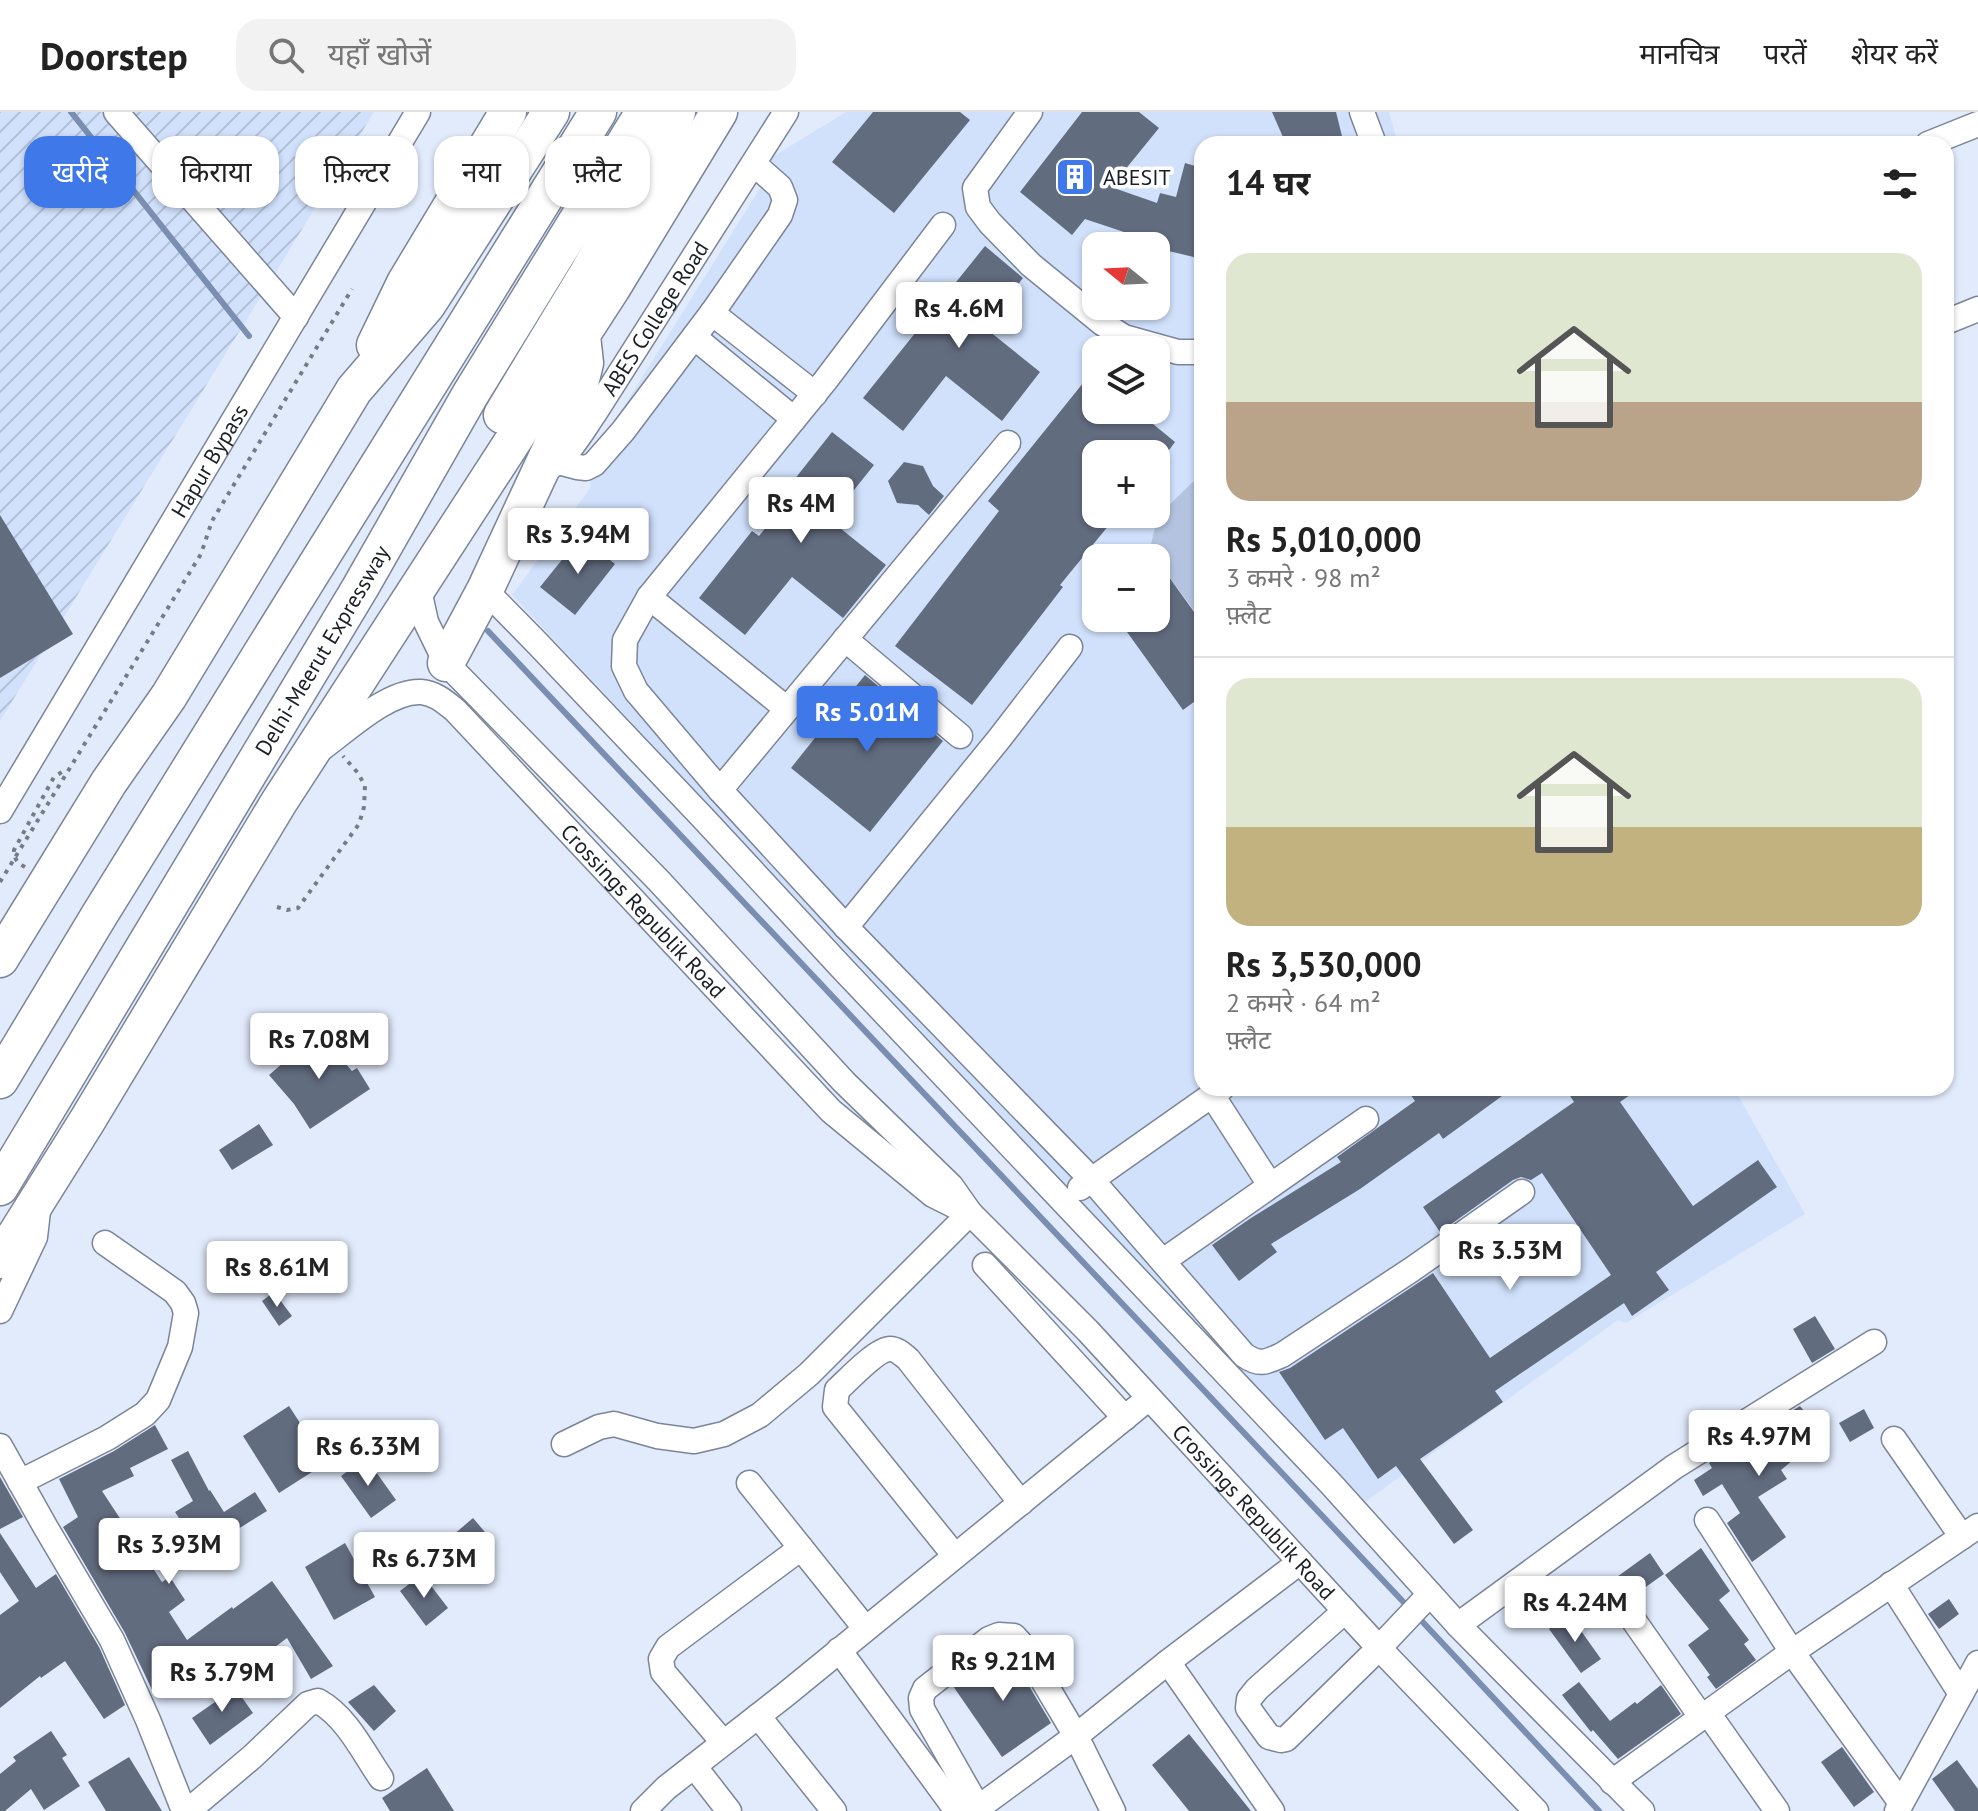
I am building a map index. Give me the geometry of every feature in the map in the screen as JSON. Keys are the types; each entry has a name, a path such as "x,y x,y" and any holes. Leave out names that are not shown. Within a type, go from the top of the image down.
{"highway":[{"path":"0,959 109,782 169,696 354,390 405,283 508,112"},
{"path":"354,390 427,305 551,112"},
{"path":"505,261 500,244 505,230 578,112"},
{"path":"0,1080 598,112"},
{"name":"Delhi-Meerut Expressway","path":"0,1187 360,588 470,395 644,112"},
{"path":"418,585 432,534 588,273 677,112"},
{"path":"0,1260 271,815 318,751 418,585 582,335 719,112"},
{"path":"446,663 548,468 579,388 585,363 582,335"}],"street":[{"path":"116,112 296,317"},
{"name":"Hapur Bypass","path":"0,811 418,112"},
{"name":"ABES College Road","path":"548,468 570,449 594,414 786,112"},
{"path":"1030,112 975,188 978,207 1031,265 1102,323 1124,337 1178,352 1194,352"},
{"path":"1362,112 1371,136"},
{"path":"1948,136 1978,124"},
{"path":"548,468 586,468 594,464 623,431 712,313 780,215 785,200 780,187 754,164"},
{"path":"943,225 815,394 649,597 625,640 624,666 636,691 720,790 846,927 1091,1179 1253,1362 1264,1362 1282,1355 1522,1192"},
{"path":"1954,319 1978,309"},
{"path":"712,313 815,394"},
{"path":"694,337 794,419"},
{"path":"720,790 1008,443"},
{"name":"Crossings Republik Road","path":"418,585 426,622 446,663 659,881 844,1082 951,1186 970,1213 1088,1331 1379,1648 1536,1811"},
{"path":"485,590 1322,1474 1423,1601 1458,1625 1642,1811"},
{"path":"649,597 787,709"},
{"path":"845,639 960,736"},
{"path":"846,927 1070,647"},
{"name":"Crossings Republik Road","path":"318,751 370,713 400,696 423,692 441,699 455,710 831,1111 933,1195 970,1213"},
{"path":"1064,1201 1211,1096"},
{"path":"1219,1096 1270,1185"},
{"path":"1163,1261 1366,1119"},
{"path":"0,1311 35,1237 39,1197"},
{"path":"564,1444 599,1427 614,1424 657,1436 694,1441 724,1434 760,1415 809,1374 970,1213"},
{"path":"20,1482 107,1438 145,1414 158,1400 180,1347 186,1313 183,1303 175,1292 105,1243"},
{"path":"985,1265 1125,1418"},
{"path":"1458,1625 1674,1467 1874,1342"},
{"path":"955,1556 835,1407 837,1390 881,1352 891,1349 908,1359 1021,1503"},
{"path":"643,1811 666,1788 1149,1398"},
{"path":"1612,1782 1792,1652 1970,1532 1894,1439"},
{"path":"0,1446 112,1640 186,1811 252,1757 308,1704 318,1701 342,1720 381,1778"},
{"path":"749,1483 865,1628"},
{"path":"1707,1520 1792,1652 1899,1807 1978,1663"},
{"path":"723,1742 663,1672 661,1659 668,1647 801,1548"},
{"path":"972,1810 1076,1736 1300,1562"},
{"path":"1891,1584 1961,1694"},
{"path":"1345,1611 1249,1699 1248,1708 1269,1737 1286,1739 1423,1601"},
{"path":"1625,1608 1777,1811"},
{"path":"972,1810 922,1709 921,1698 925,1689 989,1639 999,1635 1014,1636 1022,1645 1076,1736 1113,1811"},
{"path":"839,1650 972,1810"},
{"path":"1168,1662 1272,1811"},
{"path":"758,1716 834,1811"},
{"path":"694,1766 729,1811"}],"path":[{"path":"0,882 201,554 212,521 352,289"},
{"path":"277,907 287,910 298,908 359,824 364,807 365,786 358,773 318,751"},
{"path":"48,881 19,863 14,858 14,850 54,777 65,770"}],"shaded area":[{"path":"0,112 374,112 359,136 295,136 295,208 315,208 0,721"},
{"path":"846,112 1389,112 1396,136 1194,136 1194,1096 1739,1096 1805,1214 1626,1323 1618,1320 1362,1504 512,595 591,487 588,470 593,456 775,164 769,159"},
{"path":"1194,481 1194,610 1170,578 1170,544 1151,544 1155,528 1170,528 1170,504"}],"building":[{"path":"873,112 960,112 970,120 894,213 832,162"},
{"name":"ABESIT","path":"1082,112 1139,112 1159,128 1111,187 1157,203 1160,193 1176,197 1185,163 1194,166 1194,257 1170,251 1170,232 1124,232 1085,219 1072,235 1020,192"},
{"path":"1272,112 1336,112 1342,136 1282,136"},
{"path":"985,246 1023,278 984,327 1040,372 1002,421 946,376 903,431 863,398"},
{"path":"1082,384 1082,424 1153,424 1175,442 1170,449 1170,440 1082,440 1082,528 1107,528 1093,544 1082,544 1082,558 1060,585 1063,587 972,705 895,646 999,511 988,501"},
{"path":"832,432 874,465 830,520 886,565 843,618 792,577 745,635 699,598 752,531 759,536 788,500 782,495"},
{"path":"904,462 923,466 933,486 944,496 929,515 918,505 897,503 888,481"},
{"path":"0,515 73,634 0,678"},
{"path":"581,536 615,564 575,615 540,587"},
{"path":"1170,578 1194,612 1194,702 1183,710 1127,632 1170,632"},
{"path":"865,675 943,741 870,832 791,768"},
{"path":"318,1033 352,1071 357,1068 370,1089 310,1129 269,1075"},
{"path":"1412,1096 1502,1096 1443,1139 1439,1133 1360,1189 1271,1244 1277,1252 1239,1281 1212,1245 1341,1162 1337,1157 1415,1101"},
{"path":"1570,1096 1629,1096 1620,1102 1693,1206 1758,1160 1777,1187 1656,1272 1669,1290 1632,1316 1624,1303 1495,1391 1503,1402 1420,1459 1473,1530 1454,1544 1396,1466 1378,1479 1343,1428 1325,1440 1279,1372 1290,1368 1433,1273 1490,1358 1611,1275 1542,1173 1531,1180 1521,1177 1513,1180 1440,1232 1423,1207 1574,1102"},
{"path":"259,1124 273,1145 232,1170 219,1150"},
{"path":"274,1292 292,1316 279,1326 262,1301"},
{"path":"1815,1316 1835,1349 1812,1363 1793,1329"},
{"path":"289,1406 326,1463 279,1493 243,1436"},
{"path":"1800,1406 1823,1435 1781,1470 1787,1479 1758,1497 1786,1537 1752,1562 1727,1523 1740,1513 1722,1484 1703,1496 1694,1480 1712,1468 1709,1463 1758,1432 1760,1435"},
{"path":"1864,1409 1874,1428 1850,1442 1839,1423"},
{"path":"155,1425 168,1449 130,1468 134,1476 102,1491 162,1582 170,1577 185,1600 169,1612 187,1640 272,1581 333,1666 311,1679 287,1638 241,1673 223,1649 155,1696 125,1633 63,1527 78,1517 59,1479 114,1451"},
{"path":"188,1451 224,1512 255,1492 267,1511 201,1552 175,1512 193,1501 171,1460"},
{"path":"366,1458 396,1500 371,1518 341,1476"},
{"path":"0,1477 23,1517 0,1529"},
{"path":"473,1518 490,1538 461,1562 445,1542"},
{"path":"0,1533 36,1588 56,1574 99,1647 125,1705 104,1719 65,1661 40,1676 0,1708 0,1615 19,1601 0,1572"},
{"path":"345,1543 375,1597 334,1620 305,1567"},
{"path":"1701,1548 1730,1591 1719,1600 1749,1640 1744,1644 1756,1660 1716,1689 1707,1677 1710,1675 1688,1645 1709,1629 1665,1575"},
{"path":"1650,1553 1664,1574 1633,1596 1619,1595 1610,1582"},
{"path":"422,1574 448,1608 426,1626 400,1591"},
{"path":"1949,1599 1959,1614 1939,1629 1928,1614"},
{"path":"1569,1614 1601,1659 1581,1673 1549,1629"},
{"path":"1001,1650 1010,1654 1051,1723 1002,1757 953,1686"},
{"path":"231,1682 253,1713 210,1745 192,1718 215,1702 212,1697"},
{"path":"1579,1682 1610,1721 1661,1685 1681,1714 1618,1759 1593,1730 1591,1732 1562,1695"},
{"path":"374,1685 396,1711 374,1731 348,1702"},
{"path":"51,1731 67,1755 62,1758 80,1786 44,1810 31,1789 5,1811 0,1811 0,1774 16,1761 13,1757"},
{"path":"1189,1734 1251,1811 1189,1811 1152,1765"},
{"path":"1842,1747 1874,1792 1854,1807 1821,1762"},
{"path":"129,1757 162,1811 106,1811 88,1782"},
{"path":"1957,1760 1978,1789 1978,1811 1955,1811 1932,1779"},
{"path":"427,1768 454,1811 390,1811 382,1798"}],"waterway":[{"path":"71,112 249,336"},
{"path":"488,631 1410,1609"},
{"path":"1418,1617 1599,1811"}],"place":[{"name":"ABESIT","path":"1075,177"}]}
